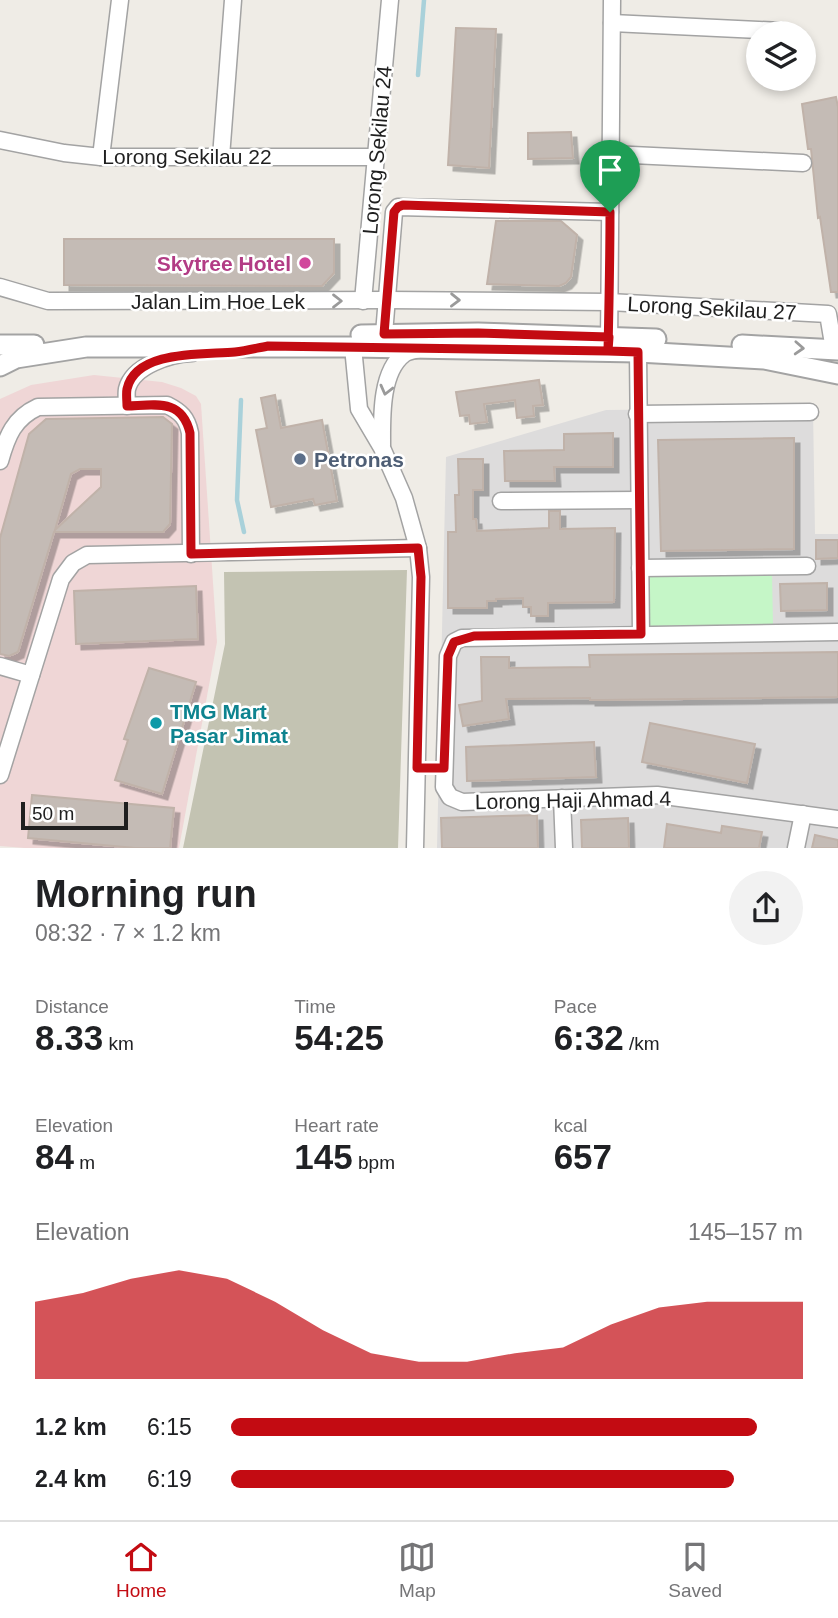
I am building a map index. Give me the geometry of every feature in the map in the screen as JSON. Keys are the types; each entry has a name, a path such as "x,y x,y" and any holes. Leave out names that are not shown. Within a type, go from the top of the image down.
{"street":[{"path":"101,157 120,0"},
{"path":"221,157 233,0"},
{"name":"Lorong Sekilau 24","path":"363,301 390,0"},
{"path":"609,344 612,0"},
{"path":"612,23 746,29"},
{"name":"Lorong Sekilau 22","path":"0,140 64,153 101,157 376,157"},
{"path":"611,154 803,163"},
{"path":"384,334 394,212 398,207 610,212"},
{"name":"Jalan Lim Hoe Lek","path":"0,287 48,301 387,300"},
{"name":"Lorong Sekilau 27","path":"387,300 609,302 828,314 836,350"},
{"path":"0,345 20,346 72,339 478,333 609,344 638,352 764,359 838,374"},
{"path":"0,366 16,358 86,347 421,349 609,344 836,350"},
{"path":"0,354 20,346"},
{"path":"127,406 127,388 134,376 150,365 187,353 235,352 268,346"},
{"path":"353,347 359,410 382,448 404,498 418,548 421,577 415,848"},
{"path":"382,448 382,408 386,386 394,367 405,353 421,349"},
{"path":"638,352 641,634 838,632"},
{"path":"0,376 41,353"},
{"path":"0,461 6,439 15,423 27,412 38,407 167,405 177,410 188,423 190,433 191,554"},
{"path":"637,414 810,412"},
{"path":"501,501 639,500"},
{"path":"0,775 61,579 73,563 87,555 418,548"},
{"path":"640,568 807,566"},
{"name":"Lorong Haji Ahmad 4","path":"641,634 474,636 454,642 448,656 444,768 446,793 456,800 657,795 838,819"},
{"path":"0,666 32,675"},
{"path":"417,768 444,768"},
{"path":"562,798 564,848"},
{"path":"796,848 803,814"}],"shaded area":[{"path":"94,375 162,382 196,396 201,404 217,642 179,848 0,846 0,399 31,385"},
{"path":"813,408 815,534 838,534 838,848 437,848 446,457 606,410"},
{"path":"407,570 398,848 183,848 225,644 224,572"}],"green space":[{"path":"772,574 773,625 650,626 650,576"}],"building":[{"path":"456,28 496,29 489,168 448,165"},
{"path":"836,97 838,292 831,292 802,104"},
{"path":"571,132 573,158 528,159 528,133"},
{"path":"496,221 561,221 577,235 571,277 559,286 487,284"},
{"path":"64,239 334,239 334,273 322,286 64,285"},
{"path":"539,380 543,405 533,406 534,416 517,418 515,400 484,404 487,422 470,424 469,415 460,416 456,392"},
{"path":"275,395 281,428 322,420 337,501 315,505 313,499 271,507 256,430 267,428 261,398"},
{"path":"163,417 172,424 170,524 163,532 54,532 18,652 9,656 0,654 0,538 29,434 46,419","holes":["80,469 101,469 101,487 55,530 71,474"]},
{"path":"613,433 613,467 554,467 555,481 505,481 504,451 564,450 564,434"},
{"path":"794,438 794,549 661,551 658,440"},
{"path":"458,459 483,459 483,490 473,490 473,519 476,519 477,531 549,528 549,511 560,511 560,529 615,528 614,602 548,603 548,616 531,616 531,607 523,607 523,598 487,601 487,608 448,608 448,532 456,532"},
{"path":"816,540 838,540 838,558 816,559"},
{"path":"827,583 827,610 781,611 780,584"},
{"path":"196,586 198,639 76,644 74,591"},
{"path":"838,652 838,697 506,699 509,719 463,726 459,705 482,701 481,657 509,657 509,668 590,667 589,655"},
{"name":"TMG Mart Pasar Jimat","path":"149,668 196,682 162,794 115,780 128,740 124,739"},
{"path":"650,723 755,744 747,783 642,762"},
{"path":"594,742 596,777 467,781 466,747"},
{"path":"32,795 174,808 170,848 135,848 28,838"},
{"path":"537,815 538,848 442,848 441,818"},
{"path":"628,818 629,848 582,848 581,820"},
{"path":"667,824 721,833 722,826 762,832 759,848 664,848"},
{"path":"815,835 838,840 838,848 812,848"}],"waterway":[{"path":"418,75 424,0"},
{"path":"241,400 237,500 244,532"}],"place":[{"name":"Skytree Hotel","path":"305,263"},
{"name":"Petronas","path":"300,459"},
{"name":"TMG Mart Pasar Jimat","path":"156,723"}],"route":[{"path":"610,212 403,205 394,212 384,334 478,333 609,337 608,351 638,352 641,634 474,636 454,642 448,656 444,768 417,768 421,577 418,548 191,554 188,423 177,410 167,405 127,406 127,388 134,376 150,365 170,357 187,353 235,352 268,346 608,351 609,337 610,212"}]}
